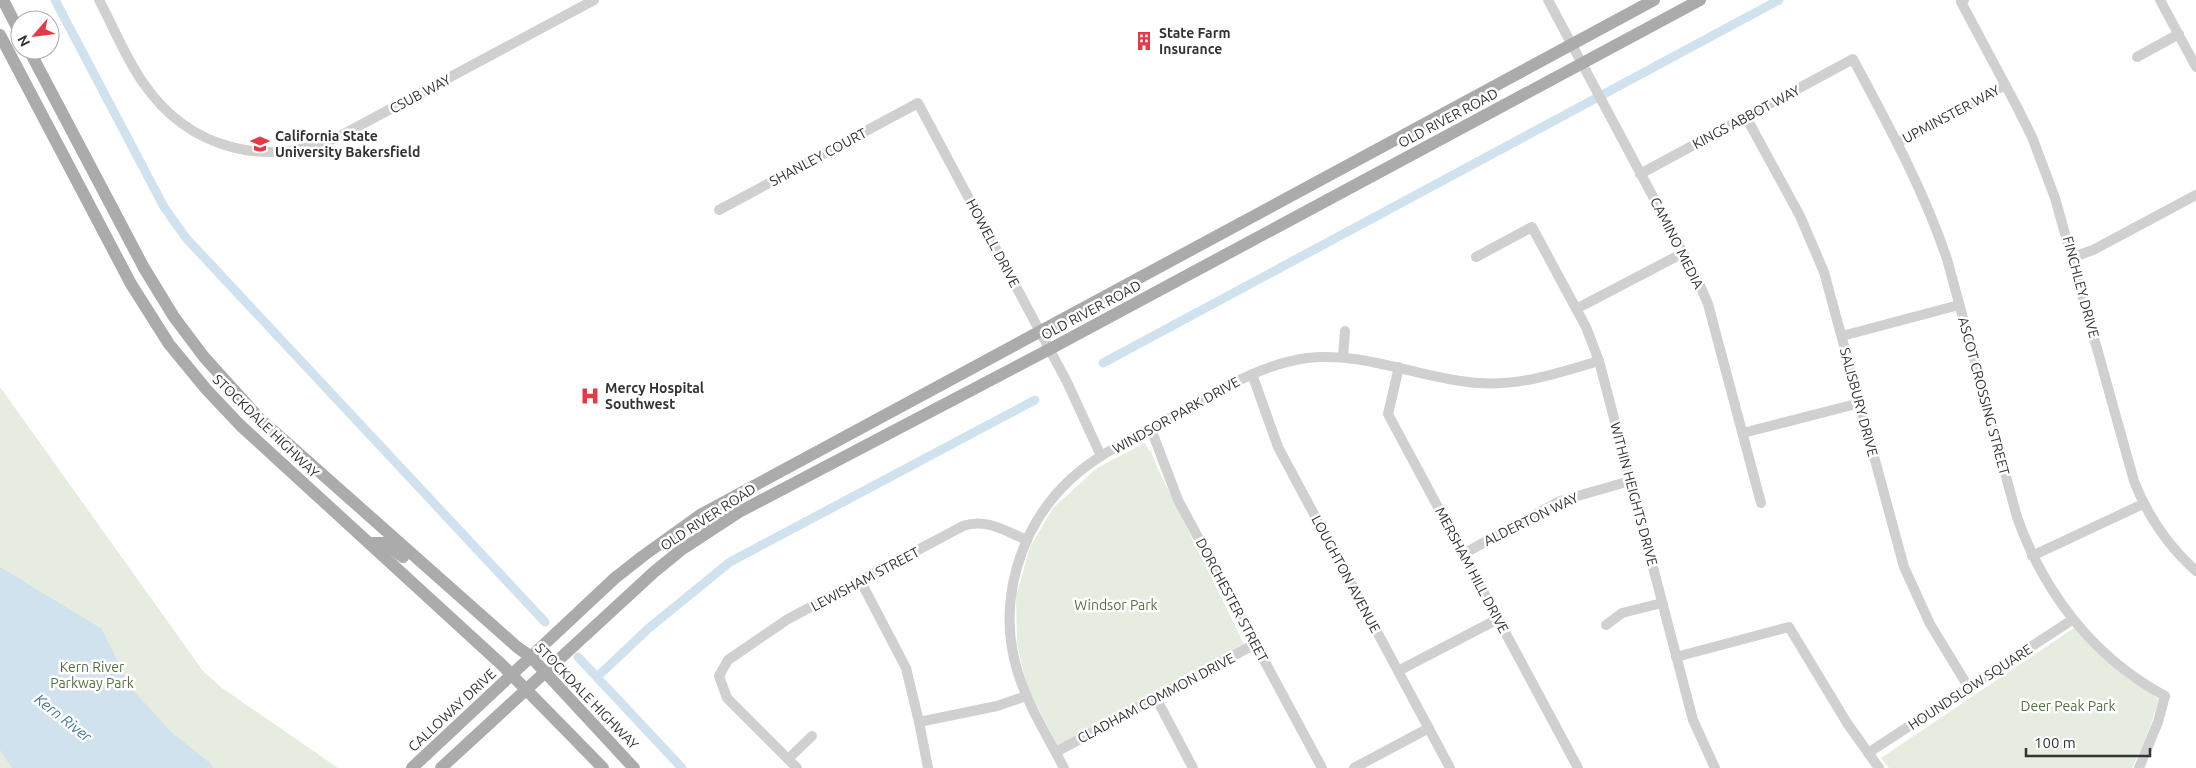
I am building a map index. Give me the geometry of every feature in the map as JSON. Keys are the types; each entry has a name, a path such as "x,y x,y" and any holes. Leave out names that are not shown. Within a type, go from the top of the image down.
{"main road":[{"path":"3,0 10,13"},
{"name":"OLD RIVER ROAD","path":"512,675 615,578 671,534 731,496 1654,0"},
{"name":"OLD RIVER ROAD","path":"526,689 654,572 681,550 739,512 1050,350 1700,0"},
{"name":"STOCKDALE HIGHWAY","path":"0,35 131,284 170,344 206,389 240,425 512,675 602,768"},
{"name":"STOCKDALE HIGHWAY","path":"34,60 144,268 174,317 204,357 260,419 517,647 531,657 634,768"},
{"path":"784,488 794,474 835,453 838,448 838,439"},
{"path":"368,543 385,543 427,578 452,589"},
{"name":"CALLOWAY DRIVE","path":"412,768 512,675"},
{"path":"441,768 526,689"}],"street":[{"name":"CSUB WAY","path":"99,0 142,83 160,105 180,122 212,141 247,151 269,153 302,150 340,136 594,0"},
{"name":"CAMINO MEDIA","path":"1548,0 1683,253 1708,304 1761,503"},
{"path":"2160,0 2196,67"},
{"name":"FINCHLEY DRIVE","path":"1962,1 2005,85 2045,170 2073,257 2134,481 2143,504 2170,545 2196,570"},
{"path":"2137,56 2178,34"},
{"name":"KINGS ABBOT WAY","path":"1640,174 1853,60"},
{"name":"ASCOT CROSSING STREET","path":"1853,60 1898,143 1924,196 1935,224 2017,517 2032,556 2048,585 2072,620 2119,666 2165,696 2158,722 2140,768"},
{"name":"UPMINSTER WAY","path":"1898,143 2005,85"},
{"name":"HOWELL DRIVE","path":"918,103 1067,382 1101,456"},
{"name":"SHANLEY COURT","path":"718,210 918,103"},
{"name":"SALISBURY DRIVE","path":"1746,117 1813,244 1824,272 1904,567 1930,624 1969,688"},
{"path":"2073,257 2093,250 2196,195"},
{"name":"WITHIN HEIGHTS DRIVE","path":"1476,257 1532,227 1589,336 1599,362 1693,720 1715,768"},
{"path":"1576,309 1683,253"},
{"path":"1842,336 1959,305"},
{"path":"1344,357 1345,331"},
{"name":"WINDSOR PARK DRIVE","path":"1064,768 1026,696 1013,654 1010,618 1014,578 1027,540 1037,520 1058,491 1072,477 1101,456 1252,374 1288,362 1308,358 1344,357 1459,381 1497,384 1532,380 1599,362"},
{"name":"MERSHAM HILL DRIVE","path":"1399,367 1388,414 1578,768"},
{"name":"LOUGHTON AVENUE","path":"1252,374 1278,447 1450,768"},
{"path":"1743,433 1860,403"},
{"name":"DORCHESTER STREET","path":"1151,429 1178,500 1322,768"},
{"name":"ALDERTON WAY","path":"1463,554 1560,501 1578,494 1630,481"},
{"path":"2032,556 2143,504"},
{"name":"LEWISHAM STREET","path":"788,759 727,698 719,676 728,660 788,619 861,582 963,526 975,522 987,524 1027,540"},
{"path":"861,582 906,668 920,722 928,768"},
{"path":"1606,625 1622,613 1662,603"},
{"path":"1398,671 1498,619"},
{"name":"HOUNDSLOW SQUARE","path":"1868,753 2072,620"},
{"path":"1676,657 1789,627 1847,723 1879,768"},
{"name":"CLADHAM COMMON DRIVE","path":"1056,752 1255,644"},
{"path":"920,722 997,706 1026,696"},
{"path":"1156,698 1193,768"},
{"path":"1354,768 1429,728"},
{"path":"797,768 788,759 812,736"}],"green space":[{"name":"Kern River Parkway Park","path":"0,387 203,671 222,688 338,768 0,768"},
{"name":"Windsor Park","path":"1145,443 1149,451 1151,450 1155,463 1245,646 1058,746 1027,687 1017,644 1016,597 1030,547 1053,508 1097,468"},
{"name":"Deer Peak Park","path":"2074,628 2159,700 2145,741 2132,768 1889,768 1881,758"}],"water":[{"name":"Kern River","path":"0,567 102,629 130,687 171,732 211,764 213,768 12,768 0,750"}],"waterway":[{"path":"55,0 164,207 186,238 545,622"},
{"path":"1103,363 1779,0"},
{"path":"597,677 649,628 730,562 1035,400"},
{"path":"578,657 682,768"}],"place":[{"name":"State Farm Insurance","path":"1144,41"},
{"name":"California State University Bakersfield","path":"260,144"},
{"name":"Mercy Hospital Southwest","path":"590,396"}]}
